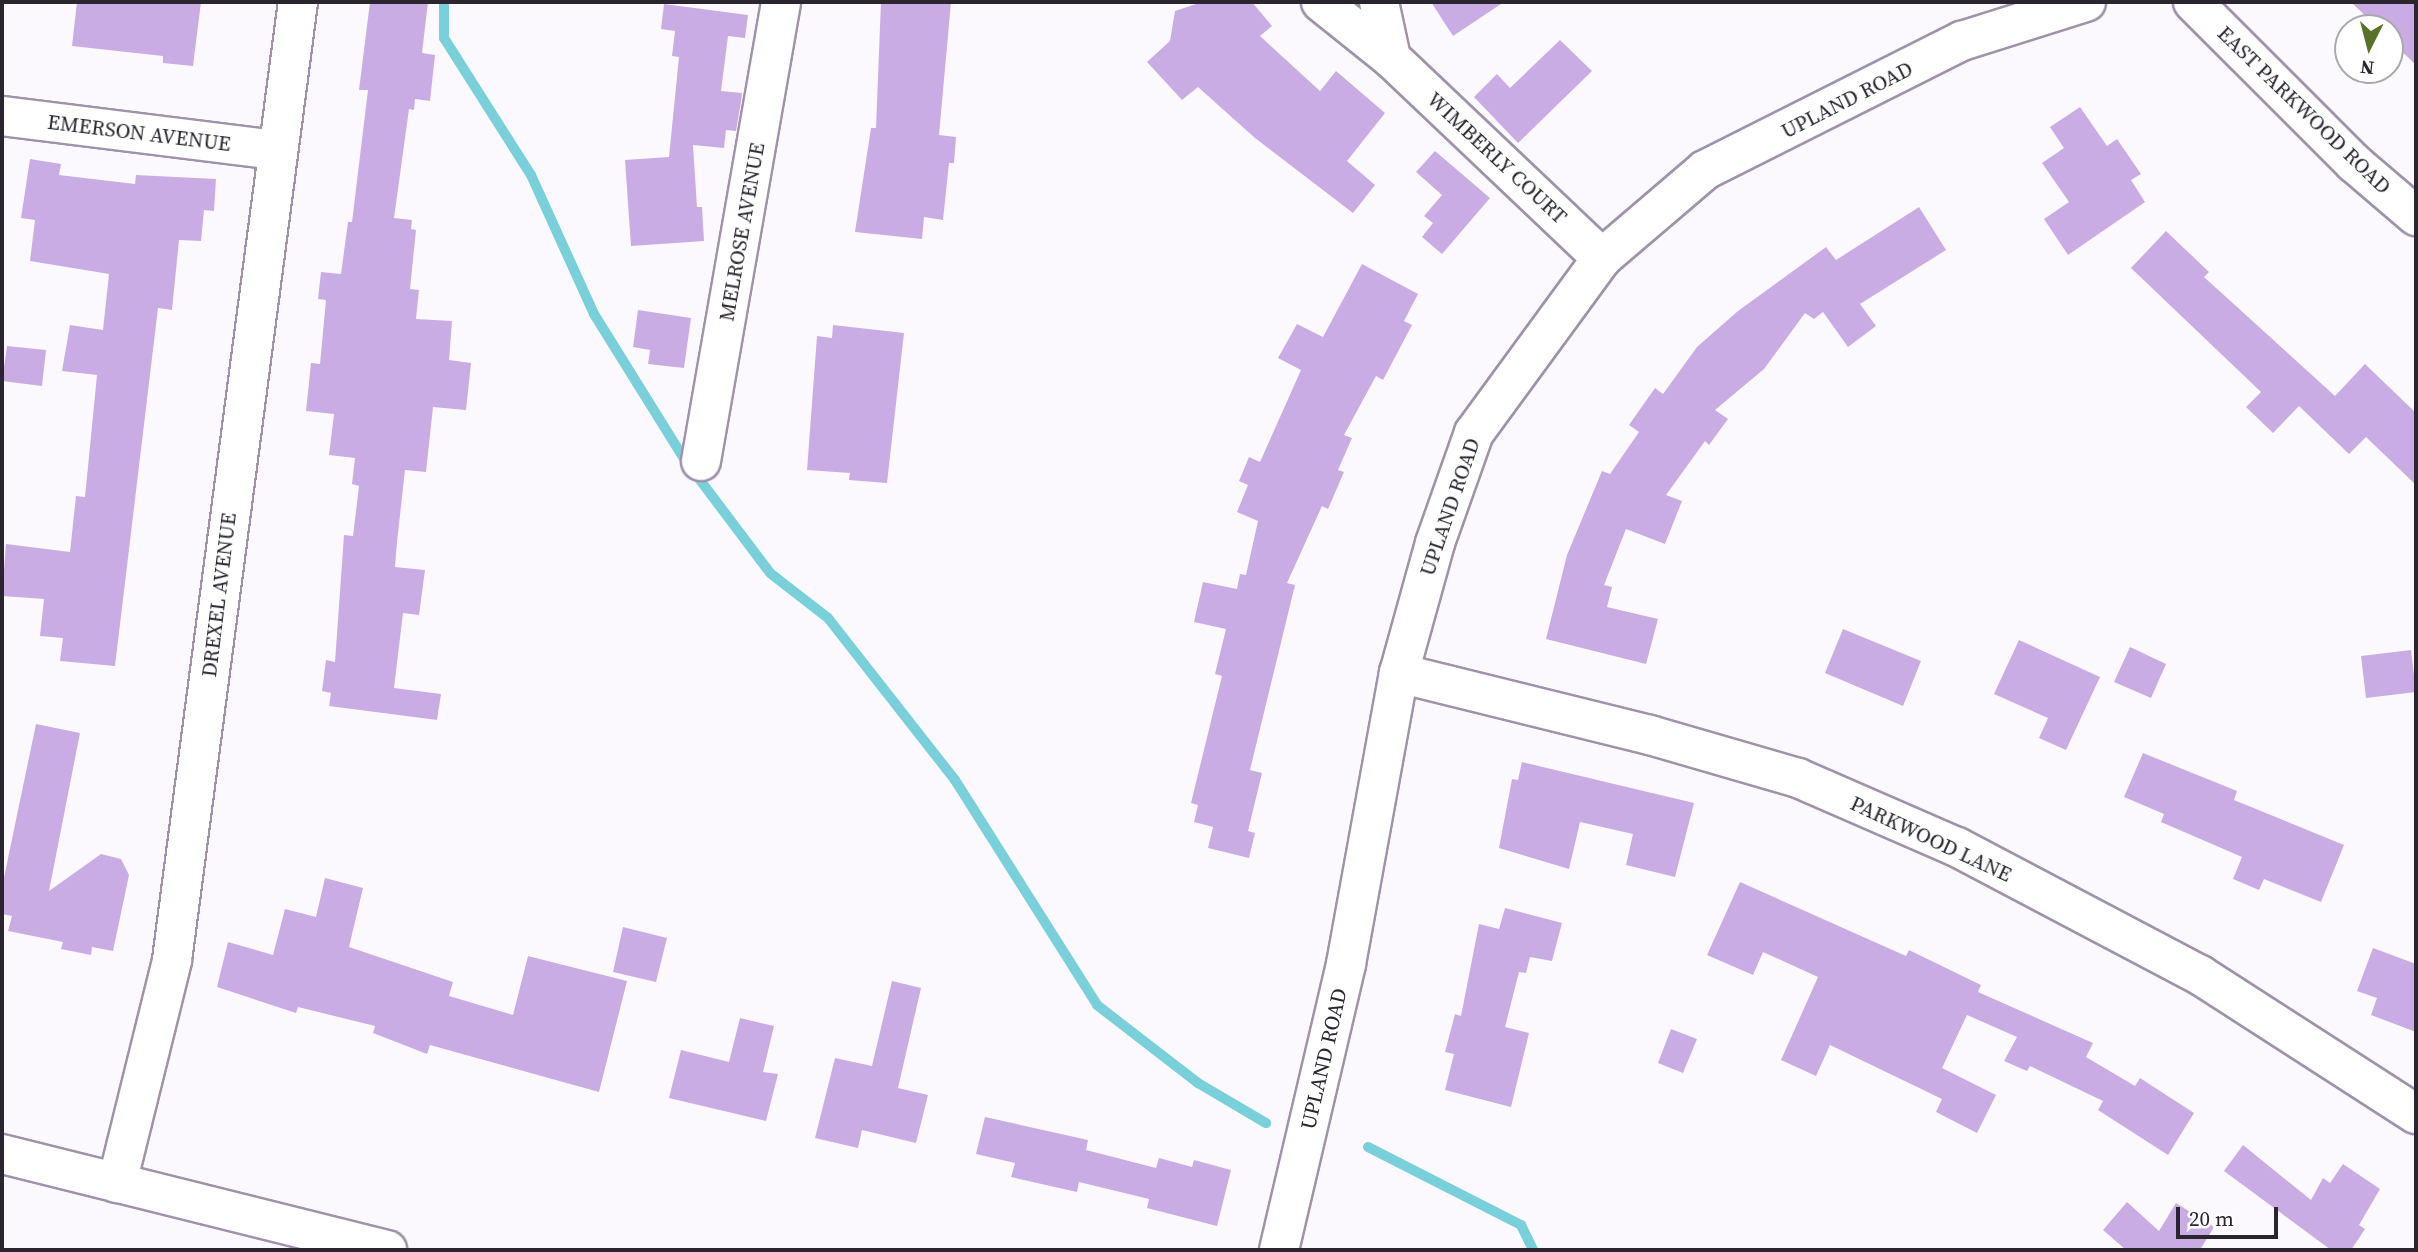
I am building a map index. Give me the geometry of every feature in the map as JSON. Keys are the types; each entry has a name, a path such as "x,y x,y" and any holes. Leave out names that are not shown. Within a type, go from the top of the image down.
{"street":[{"name":"DREXEL AVENUE","path":"117,1183 172,960 276,150 298,2"},
{"name":"MELROSE AVENUE","path":"701,461 781,2"},
{"name":"WIMBERLY COURT","path":"1321,2 1391,58 1602,258"},
{"path":"1379,2 1391,58"},
{"name":"UPLAND ROAD","path":"1279,1250 1346,964 1399,673 1435,543 1474,433 1602,258 1705,170 1962,41 2086,2"},
{"name":"EAST PARKWOOD ROAD","path":"2193,2 2354,163 2416,216"},
{"name":"EMERSON AVENUE","path":"2,116 276,150"},
{"name":"PARKWOOD LANE","path":"1399,673 1650,735 1798,778 1933,836 2200,975 2416,1114"},
{"path":"2,1154 387,1250"}],"building":[{"path":"77,2 201,2 193,66 163,63 163,56 72,46"},
{"path":"370,2 428,2 422,53 435,55 430,101 415,99 414,110 409,109 394,218 412,220 411,229 416,230 410,289 419,290 416,319 452,321 449,360 471,363 466,410 433,407 426,472 405,470 397,542 395,567 425,570 419,615 403,613 394,688 441,694 437,720 329,706 331,693 322,691 326,660 335,662 344,535 353,536 359,486 352,484 355,458 329,455 334,414 306,411 311,363 320,364 326,300 318,299 321,272 341,274 348,222 352,222 368,90 359,90"},
{"path":"881,2 951,2 939,135 956,137 954,163 949,163 943,220 924,217 922,239 855,232 871,128 876,128"},
{"path":"1202,2 1252,2 1272,26 1260,36 1320,91 1336,71 1385,113 1347,161 1375,185 1353,213 1255,138 1198,87 1182,100 1147,62 1170,41 1175,11"},
{"path":"1431,2 1504,2 1453,36"},
{"path":"2351,2 2416,2 2416,65 2404,53 2404,14 2363,14"},
{"path":"664,4 748,15 745,38 728,36 721,91 742,93 741,102 736,131 726,130 724,148 693,145 697,207 702,207 704,241 631,246 625,160 669,157 679,57 672,56 675,31 661,29"},
{"path":"1560,40 1592,71 1518,143 1474,97 1497,74 1510,88"},
{"path":"2080,107 2107,146 2117,139 2141,174 2131,180 2145,202 2068,255 2044,219 2069,202 2042,163 2064,148 2050,127"},
{"path":"1435,151 1490,198 1442,254 1422,237 1433,223 1424,216 1442,195 1416,172"},
{"path":"30,159 61,164 59,175 135,184 136,175 216,179 214,211 204,210 201,241 179,240 172,310 158,308 115,666 60,661 63,638 40,636 44,599 2,596 6,544 70,552 76,496 85,497 97,375 62,371 70,325 103,330 109,274 30,261 35,220 21,218"},
{"path":"1919,207 1946,250 1860,304 1876,326 1848,347 1823,312 1814,319 1805,313 1764,369 1715,410 1728,419 1709,445 1705,441 1666,495 1682,501 1665,544 1626,529 1604,585 1612,587 1607,607 1658,619 1646,664 1546,639 1567,555 1602,471 1610,474 1639,432 1629,425 1655,388 1663,394 1697,347 1738,311 1826,247 1836,260"},
{"path":"2166,231 2209,272 2204,277 2335,396 2365,364 2416,413 2416,485 2366,437 2349,454 2299,406 2273,433 2246,407 2261,392 2131,268"},
{"path":"1362,264 1418,294 1404,321 1412,325 1383,380 1376,376 1344,435 1352,438 1338,470 1344,472 1328,509 1322,506 1287,583 1295,585 1250,770 1262,773 1248,831 1255,833 1249,858 1208,848 1213,827 1194,822 1198,805 1191,803 1222,676 1215,674 1226,629 1194,622 1203,582 1237,589 1240,574 1246,575 1258,521 1237,512 1248,485 1239,481 1249,457 1260,462 1301,370 1278,358 1297,324 1323,337"},
{"path":"638,310 691,318 684,368 648,364 650,350 633,347"},
{"path":"833,325 904,333 887,483 849,480 850,473 807,470 817,336 832,338"},
{"path":"7,346 46,350 42,386 2,381"},
{"path":"1843,629 1921,661 1903,706 1825,673"},
{"path":"2019,640 2100,677 2066,750 2039,738 2048,718 1994,694"},
{"path":"2130,647 2166,664 2151,698 2114,682"},
{"path":"2411,650 2416,692 2366,698 2361,656"},
{"path":"36,724 80,733 49,891 101,854 121,859 129,875 113,951 92,947 91,955 61,949 63,942 8,931 12,916 2,914 2,887"},
{"path":"2143,753 2237,791 2234,800 2344,845 2321,902 2264,879 2259,890 2233,879 2242,857 2161,822 2164,814 2124,797"},
{"path":"1522,762 1694,803 1675,877 1626,865 1633,834 1580,822 1569,869 1499,848 1512,779 1518,780"},
{"path":"325,878 363,888 349,947 453,982 449,996 513,1015 528,956 627,981 599,1092 430,1045 427,1054 373,1033 375,1026 298,1007 296,1013 217,987 228,942 273,955 285,909 316,917"},
{"path":"1740,882 1906,956 1909,950 1981,985 1978,992 2093,1043 2086,1057 2135,1086 2140,1078 2194,1113 2168,1155 2098,1110 2103,1101 2030,1066 2027,1071 2004,1061 2017,1037 1967,1015 1942,1068 1996,1095 1977,1133 1936,1112 1942,1099 1830,1045 1816,1076 1781,1060 1818,977 1763,952 1753,975 1707,955"},
{"path":"1505,908 1562,923 1552,961 1530,957 1526,973 1519,972 1505,1027 1529,1033 1511,1107 1445,1090 1454,1054 1445,1052 1455,1014 1461,1016 1479,924 1499,929"},
{"path":"623,927 667,938 656,982 613,972"},
{"path":"2373,948 2416,964 2416,1032 2371,1015 2377,998 2357,991"},
{"path":"892,981 921,988 898,1088 928,1095 916,1143 862,1130 858,1148 815,1138 835,1058 872,1066"},
{"path":"740,1018 774,1026 763,1072 778,1074 766,1121 669,1098 681,1050 729,1062"},
{"path":"1671,1029 1697,1039 1683,1073 1658,1063"},
{"path":"985,1117 1088,1140 1086,1150 1156,1168 1159,1158 1192,1167 1194,1160 1231,1170 1217,1226 1147,1208 1149,1199 1079,1182 1077,1192 1011,1177 1015,1163 976,1154"},
{"path":"2243,1145 2311,1200 2323,1178 2330,1183 2343,1164 2380,1189 2359,1225 2365,1229 2351,1250 2331,1250 2224,1171"},
{"path":"2127,1202 2159,1231 2176,1203 2214,1227 2200,1250 2126,1250 2103,1230"}],"waterway":[{"path":"444,2 444,38 531,175 594,314 685,460 770,573 828,618 955,780 1097,1005 1198,1083 1266,1123"},
{"path":"1368,1147 1521,1225 1533,1250"}]}
